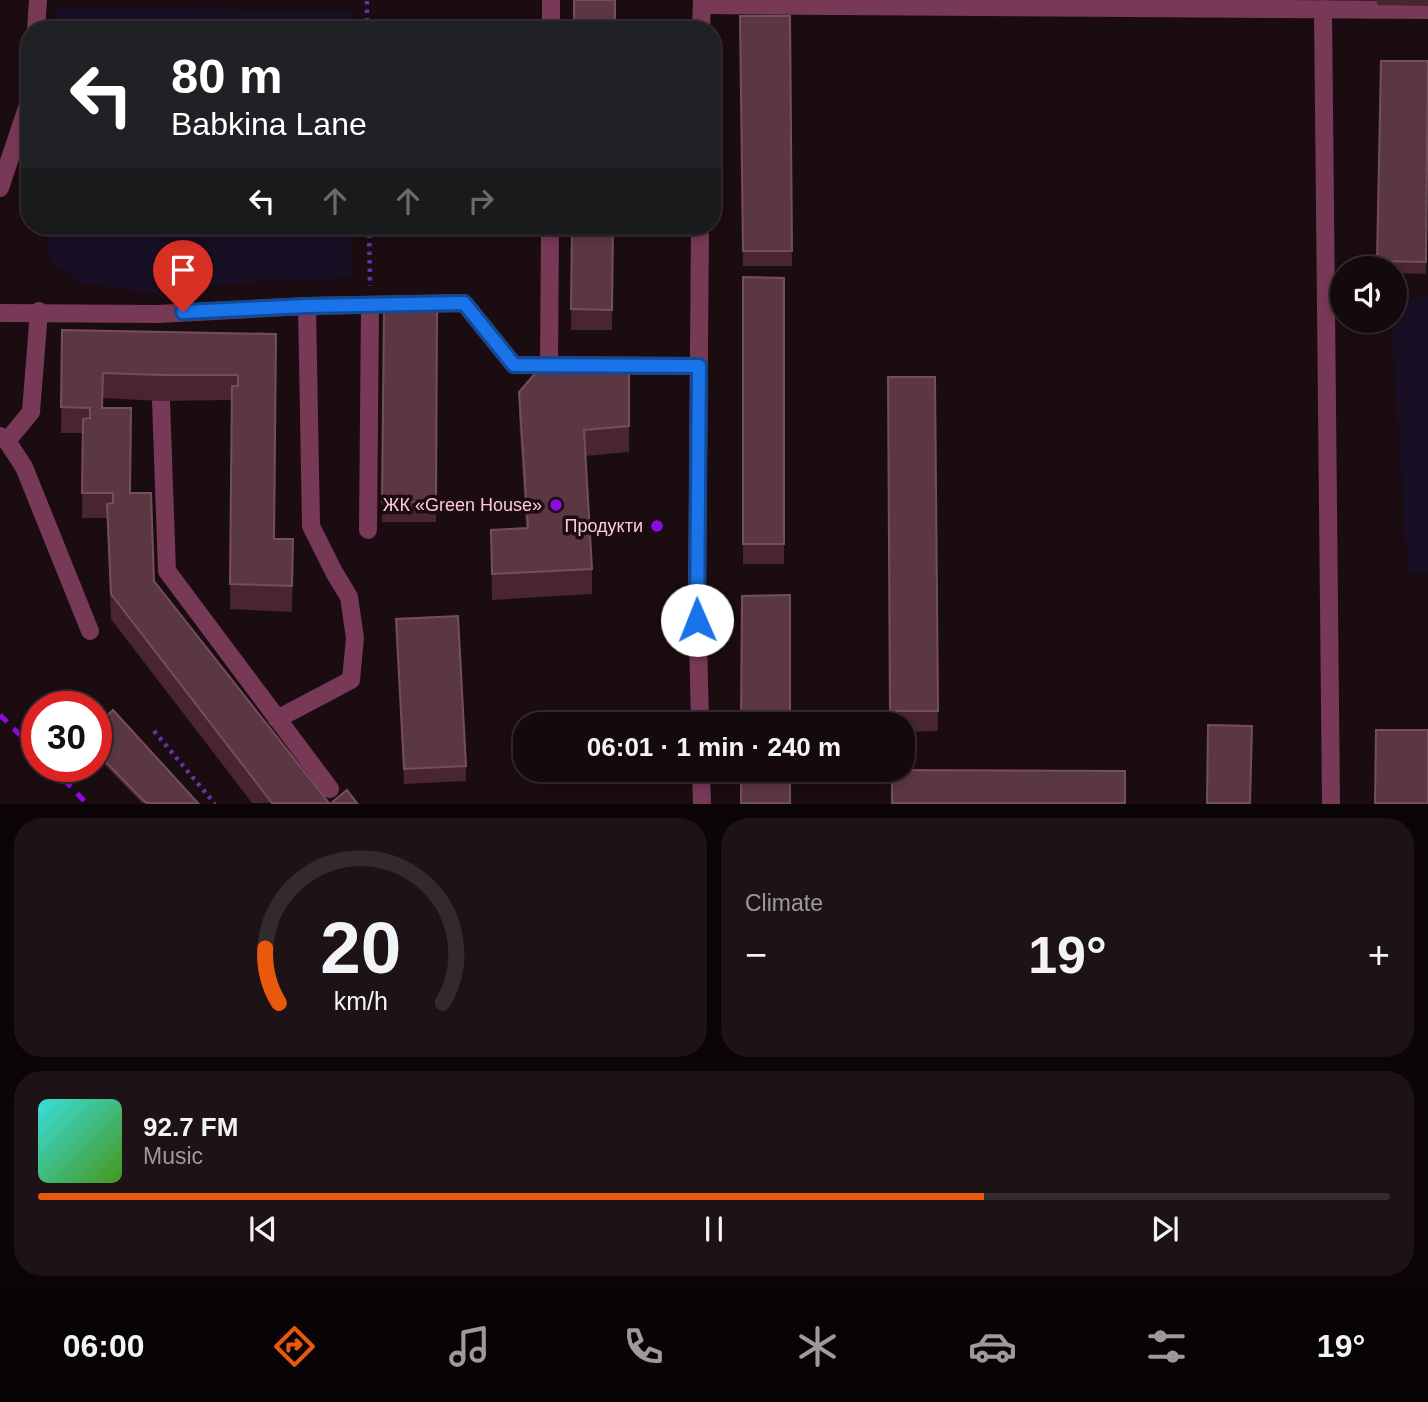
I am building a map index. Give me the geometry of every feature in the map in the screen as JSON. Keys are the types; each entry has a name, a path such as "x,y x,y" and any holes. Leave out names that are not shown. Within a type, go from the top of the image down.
{"street":[{"path":"37,21 38,0"},
{"path":"551,0 551,21"},
{"path":"701,21 702,3 1428,10"},
{"path":"1323,9 1331,803"},
{"path":"0,188 21,126"},
{"path":"549,365 550,235"},
{"path":"700,235 697,593 700,712"},
{"path":"0,313 38,311 158,314 307,306 464,303 514,365 699,366"},
{"path":"368,530 370,304"},
{"path":"277,719 351,680 355,638 349,597 311,526 307,306"},
{"path":"38,311 31,412 4,439 24,467 90,631"},
{"path":"158,314 159,335"},
{"path":"161,401 167,571 330,789"},
{"path":"701,782 702,803"}],"path":[{"path":"367,0 367,21"},
{"path":"369,235 370,304"},
{"path":"154,731 215,803"}],"shaded area":[{"path":"56,7 352,11 352,21 55,21"},
{"path":"47,235 351,235 351,278 216,284 158,294 83,283 59,269 46,255"},
{"path":"1428,296 1428,574 1408,573 1392,333 1407,333 1407,299"}],"building":[{"path":"574,0 615,0 615,21 574,21"},
{"path":"740,16 790,16 792,251 743,251"},
{"path":"1381,61 1428,61 1426,262 1407,262 1407,256 1377,256"},
{"path":"572,235 613,235 612,310 571,309"},
{"path":"743,277 784,278 784,544 743,544"},
{"path":"384,311 437,311 436,502 382,502"},
{"path":"62,330 276,334 274,539 293,539 292,586 230,584 232,386 238,386 238,375 103,373 102,408 131,408 130,493 151,493 154,581 329,803 272,803 111,594 107,504 113,503 113,493 82,493 83,419 90,418 90,408 61,407"},
{"name":"ЖК «Green House»","path":"629,368 629,426 584,430 592,569 492,574 491,530 528,528 519,392 538,370"},
{"path":"888,377 935,377 938,711 890,711"},
{"path":"790,595 790,712 741,712 742,596"},
{"path":"458,616 466,766 404,769 396,619"},
{"path":"112,711 198,803 146,803 112,768"},
{"path":"1208,725 1252,726 1250,803 1207,803"},
{"path":"1376,730 1428,730 1428,803 1375,803"},
{"path":"915,770 1125,771 1125,803 892,803 892,782 915,782"},
{"path":"741,782 790,782 790,803 741,803"},
{"path":"347,790 357,803 331,803"}],"railway":[{"path":"0,715 21,736"},
{"path":"66,782 87,804"}],"place":[{"name":"ЖК «Green House»","path":"556,505"},
{"name":"Продукти","path":"657,526"}],"route":[{"path":"183,312 464,303 514,365 699,366 697,620"}]}
